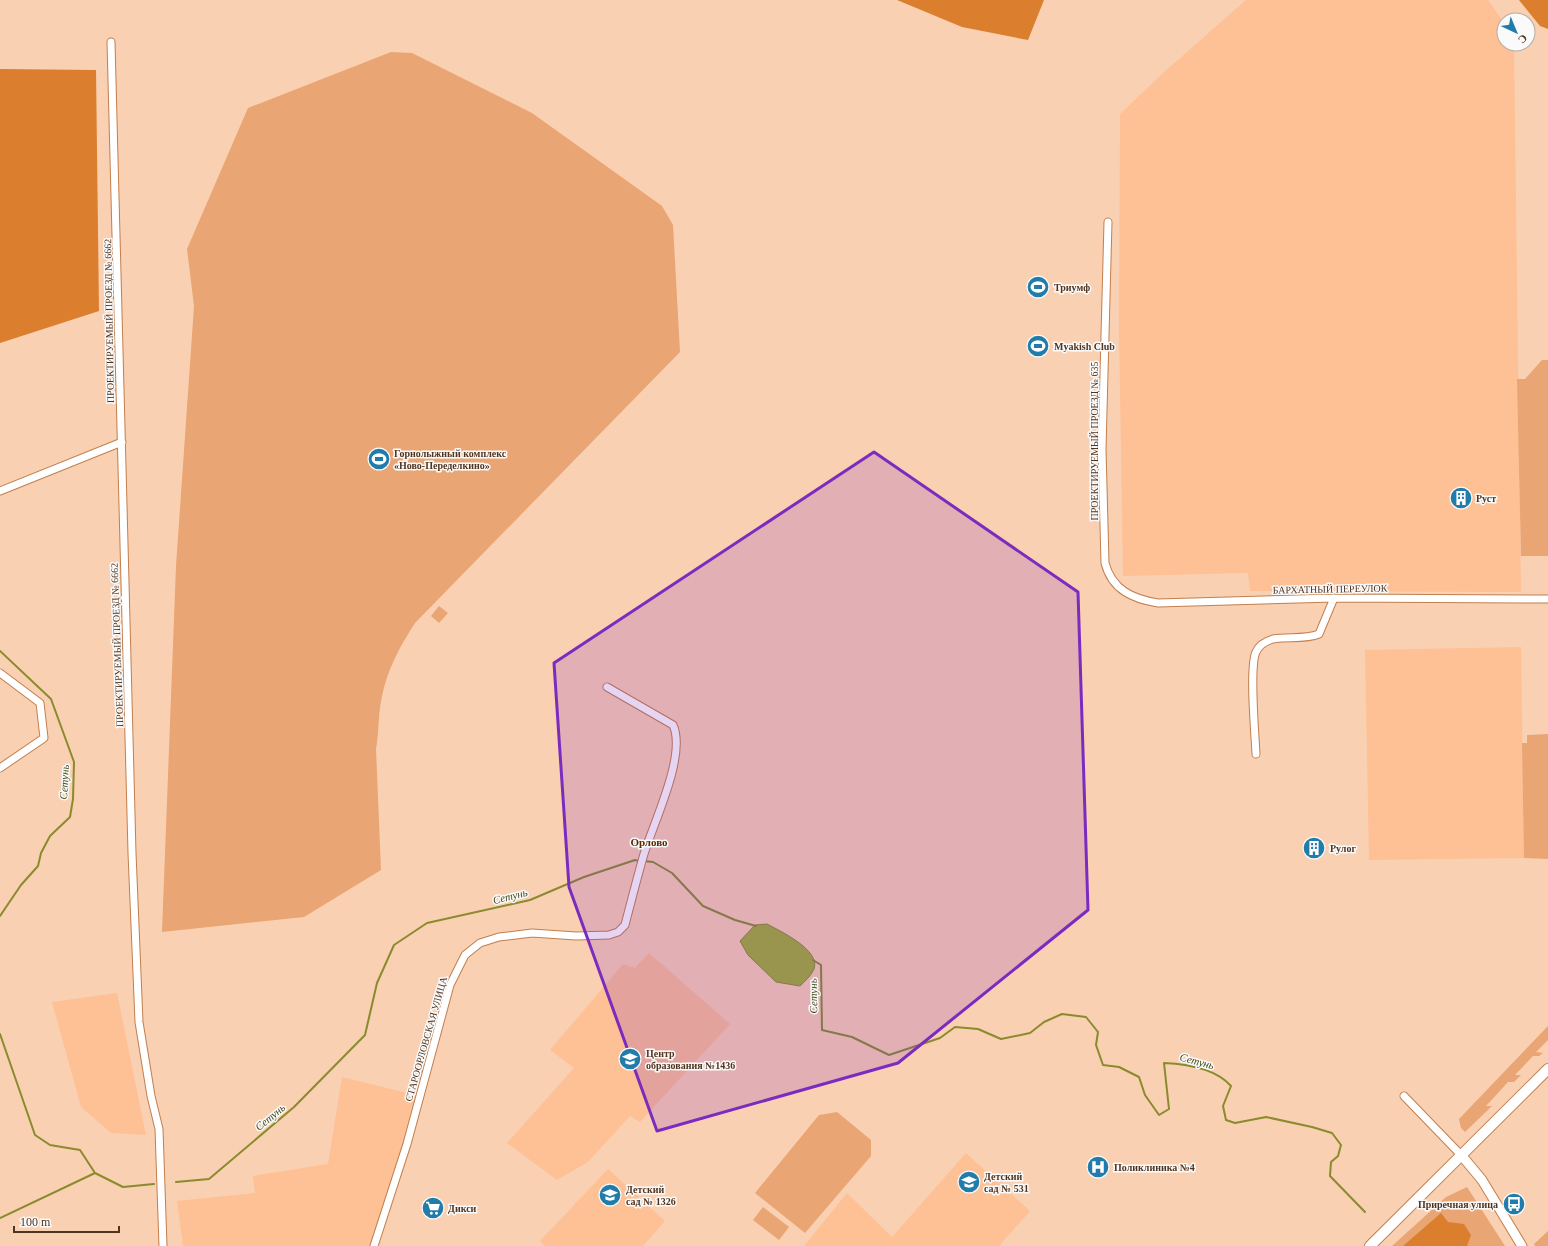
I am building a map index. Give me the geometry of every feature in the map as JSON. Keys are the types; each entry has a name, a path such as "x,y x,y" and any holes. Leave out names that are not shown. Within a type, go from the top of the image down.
{"main road":[{"path":"1370,1246 1548,1069"}],"street":[{"name":"ПРОЕКТИРУЕМЫЙ ПРОЕЗД № 6662","path":"111,42 132,854 140,1022 151,1096 159,1129 163,1246"},
{"name":"ПРОЕКТИРУЕМЫЙ ПРОЕЗД № 635","path":"1108,222 1102,449 1105,563 1111,579 1116,585"},
{"path":"0,491 122,442"},
{"name":"БАРХАТНЫЙ ПЕРЕУЛОК","path":"1116,585 1130,595 1158,603 1334,598 1548,599"},
{"path":"1256,754 1253,666 1256,652 1262,644 1273,639 1311,637 1319,634 1334,598"},
{"path":"0,673 40,703 44,738 0,768"},
{"name":"СТАРООРЛОВСКАЯ УЛИЦА","path":"374,1246 407,1144 450,985 465,955 480,942 498,937 532,933 576,936 609,935 618,932 625,925 644,854 668,789 674,757 676,732 673,725 607,686"},
{"path":"1404,1096 1462,1156 1482,1180 1522,1246"}],"highlighted area":[{"path":"874,452 1078,592 1088,910 898,1063 657,1131 569,887 554,663"}],"shaded area":[{"path":"897,0 1044,0 1028,40 962,27"},
{"path":"1246,0 1488,0 1496,12 1496,52 1514,52 1521,592 1250,591 1248,573 1123,576 1119,331 1120,114 1163,73"},
{"path":"1519,0 1548,0 1548,29 1540,26 1536,21 1536,12 1529,12"},
{"name":"Горнолыжный комплекс «Ново-Переделкино»","path":"391,52 412,53 532,113 662,206 673,225 680,352 415,623 401,646 386,679 383,691 376,749 381,870 304,917 162,932 176,566 194,306 187,249 248,108"},
{"path":"0,69 96,70 99,311 0,343"},
{"path":"1542,360 1548,360 1548,556 1521,556 1517,379 1525,379"},
{"path":"439,606 448,613 439,623 431,616"},
{"path":"1521,647 1524,858 1369,860 1365,650"},
{"path":"1548,734 1548,859 1524,858 1522,743 1527,743 1527,735"},
{"path":"767,924 789,936 806,948 815,962 814,969 810,976 800,986 776,982 748,955 740,941 755,925"},
{"name":"Центр образования №1436","path":"649,953 730,1024 640,1122 630,1116 588,1162 557,1180 507,1143 574,1068 550,1050 623,964 635,968"},
{"path":"117,993 146,1135 111,1133 81,1107 52,1002"},
{"path":"1548,1026 1548,1040 1536,1052 1543,1053 1539,1056 1533,1056 1515,1075 1521,1075 1514,1082 1508,1082 1486,1106 1492,1106 1465,1132 1461,1128 1459,1119"},
{"path":"342,1077 419,1096 373,1246 183,1246 177,1201 255,1193 253,1176 328,1164"},
{"path":"837,1112 871,1140 871,1156 805,1233 755,1193 819,1115"},
{"name":"Детский сад № 531","path":"966,1153 1030,1211 999,1246 804,1246 847,1193 892,1237"},
{"name":"Детский сад № 1326","path":"608,1169 665,1221 643,1246 545,1246 540,1241"},
{"path":"1467,1187 1505,1246 1392,1246 1446,1197"},
{"path":"763,1207 789,1227 779,1240 753,1220"},
{"path":"1441,1213 1448,1222 1464,1224 1471,1235 1467,1246 1403,1246"},
{"path":"1548,1231 1548,1246 1535,1246 1534,1244"}],"waterway":[{"name":"Сетунь","path":"0,651 51,699 74,762 73,799 70,817 50,836 41,853 38,866 21,885 0,916"},
{"name":"Сетунь","path":"176,1182 209,1179 294,1107 365,1035 377,983 394,945 427,923 530,900 584,877 635,860 639,861"},
{"name":"Сетунь","path":"644,861 653,862 672,873 703,906 735,920 756,926"},
{"name":"Сетунь","path":"813,960 821,965 822,1030 852,1037 889,1055 940,1038 955,1027 978,1029 1001,1039 1030,1033 1044,1022 1062,1014 1086,1017 1098,1032 1096,1045 1103,1065 1119,1067 1139,1077 1145,1095 1159,1115 1169,1109 1164,1063 1200,1068 1217,1075 1231,1086 1223,1106 1226,1120 1235,1123 1266,1117 1332,1133 1341,1145 1338,1156 1331,1162 1330,1176 1365,1212"},
{"name":"Сетунь","path":"0,1034 35,1135 50,1145 80,1150 95,1173 123,1187 154,1184"},
{"path":"0,1218 95,1173"}],"place":[{"name":"Триумф","path":"1038,287"},
{"name":"Myakish Club","path":"1038,346"},
{"name":"Горнолыжный комплекс «Ново-Переделкино»","path":"379,459"},
{"name":"Руст","path":"1461,498"},
{"name":"Рулог","path":"1314,848"},
{"name":"Центр образования №1436","path":"630,1059"},
{"name":"Поликлиника №4","path":"1098,1167"},
{"name":"Детский сад № 531","path":"969,1182"},
{"name":"Детский сад № 1326","path":"610,1195"},
{"name":"Приречная улица","path":"1514,1204"},
{"name":"Дикси","path":"433,1208"}],"district":[{"name":"Орлово","path":"649,842"}]}
